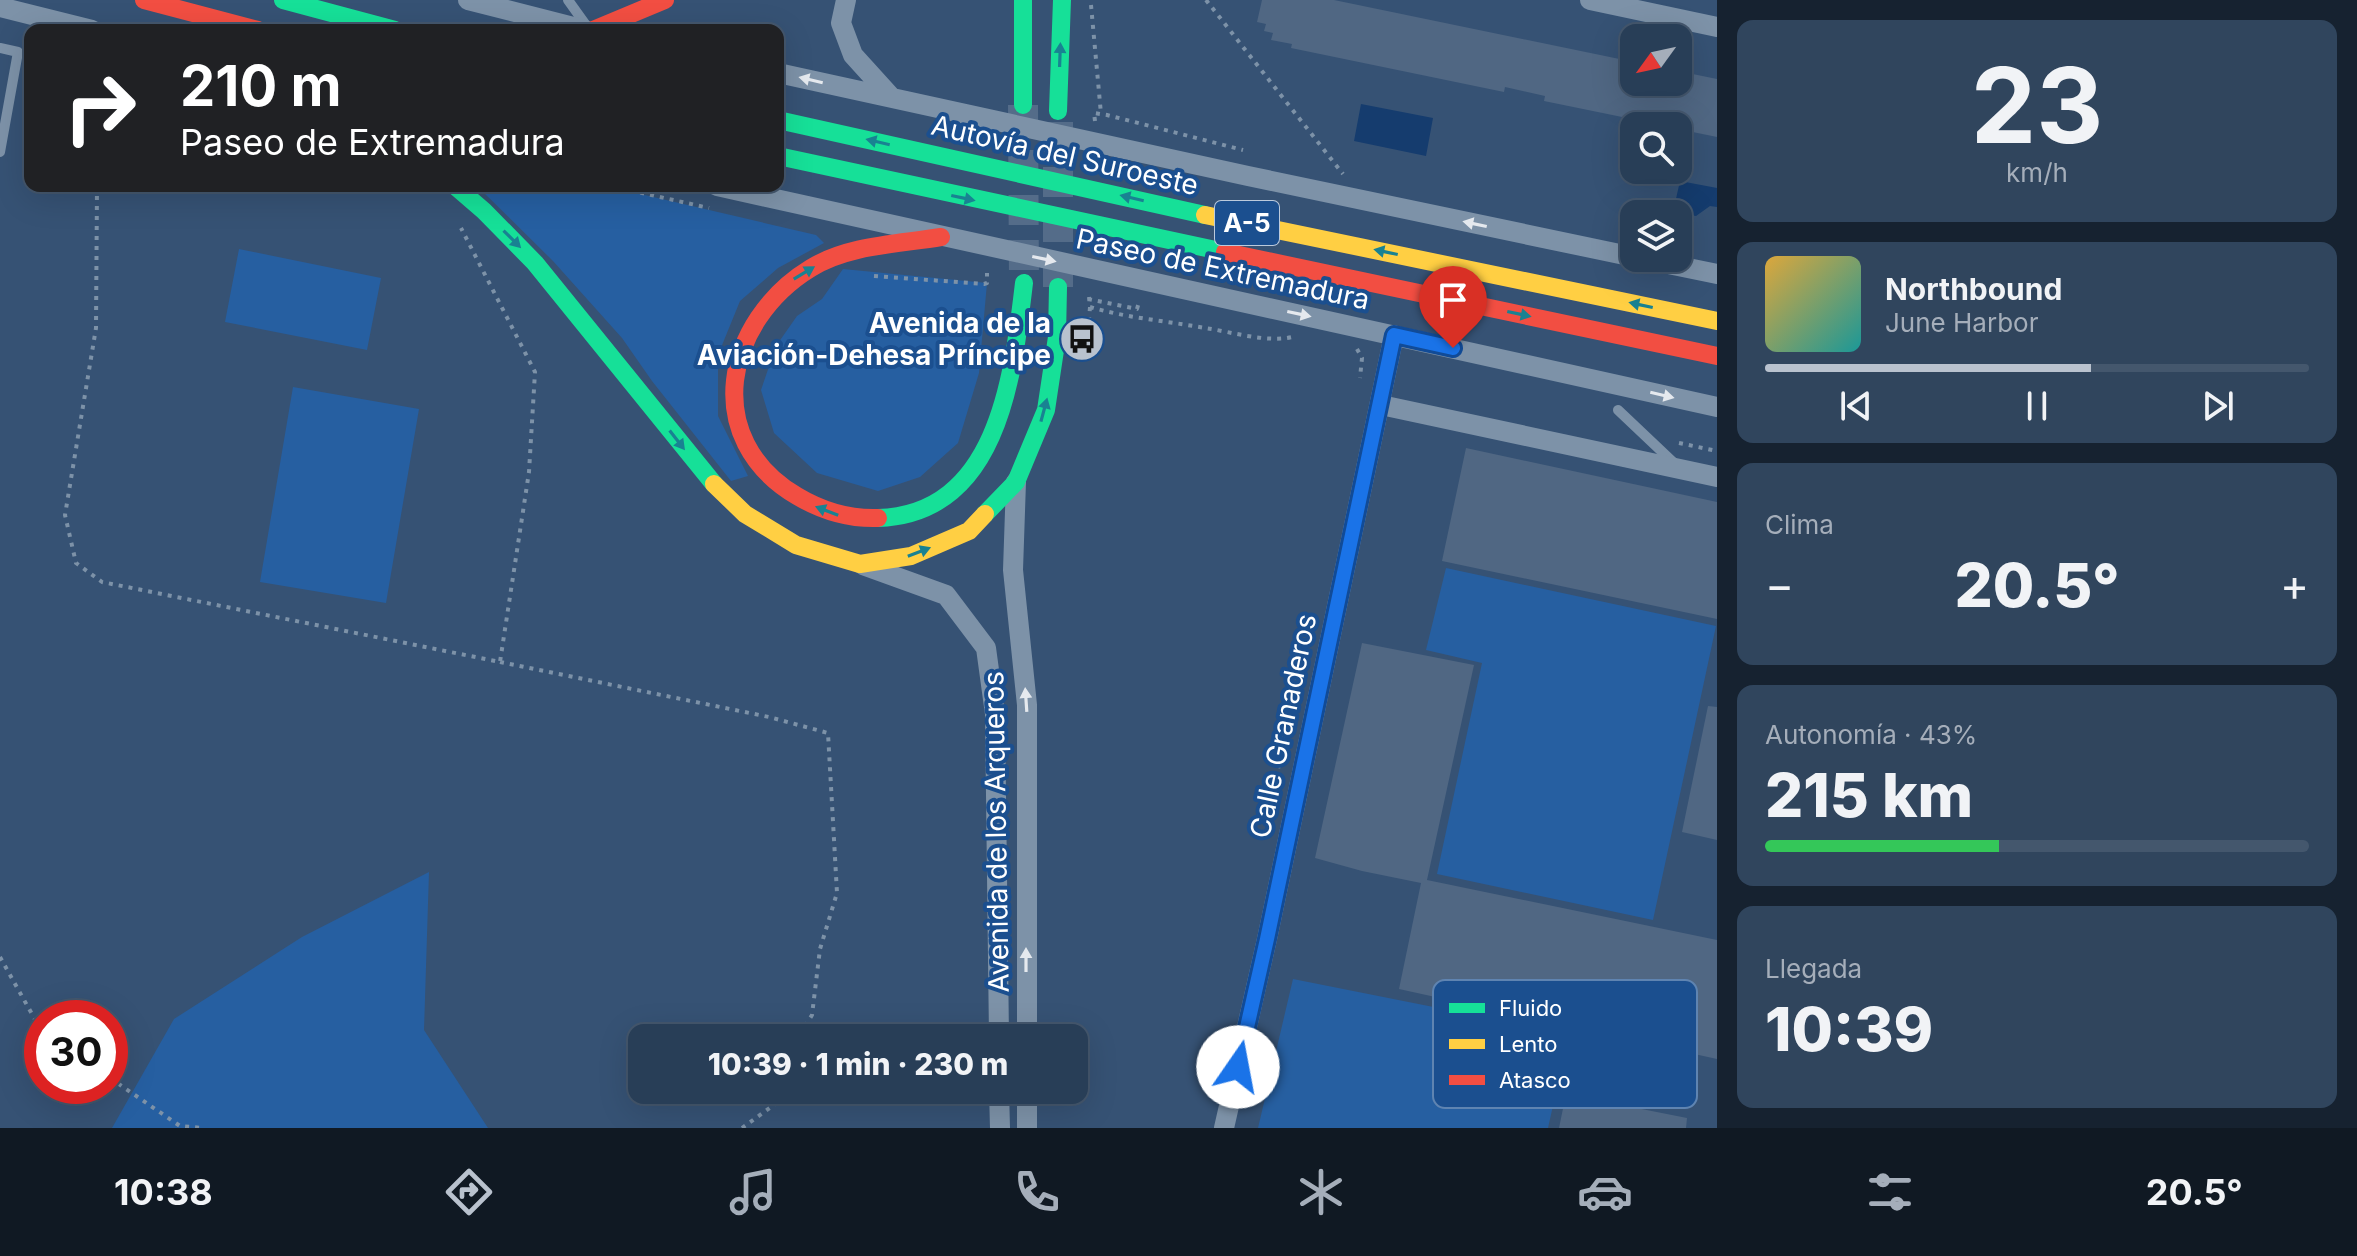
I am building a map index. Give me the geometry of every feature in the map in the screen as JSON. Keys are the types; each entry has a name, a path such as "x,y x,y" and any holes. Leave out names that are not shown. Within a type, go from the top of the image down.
{"main road":[{"path":"144,0 235,24"},
{"path":"283,0 373,24"},
{"path":"604,24 665,0"},
{"path":"1023,0 1023,105"},
{"path":"1058,111 1062,0"},
{"name":"Autovía del Suroeste","path":"784,121 1233,221 1717,321"},
{"name":"A-5","path":"784,157 986,203 1717,356"},
{"path":"462,192 535,263 706,476 745,514 796,545 860,564 911,556 969,531 1016,482 1046,410 1057,337 1058,287"},
{"path":"941,237 832,257 787,283 754,321 739,353 735,381 736,410 748,446 766,474 800,500 835,515 860,519 898,518 933,505 959,485 980,459 1008,396 1024,283"}],"street":[{"path":"468,0 565,24"},
{"path":"846,0 841,23 853,55 892,98"},
{"path":"1013,0 1022,45"},
{"path":"1590,0 1717,27"},
{"path":"0,7 68,24"},
{"path":"784,74 1620,255"},
{"name":"Paseo de Extremadura","path":"743,192 1717,407"},
{"path":"1692,269 1717,274"},
{"name":"Calle Granaderos","path":"1224,1128 1267,939 1394,335"},
{"path":"1381,405 1717,477"},
{"name":"Avenida de los Arqueros","path":"1016,482 1013,570 1027,705 1027,1024"},
{"name":"Avenida de los Arqueros","path":"860,564 946,595 986,648 995,714 999,1024"},
{"path":"999,1104 1000,1128"},
{"path":"1027,1104 1027,1128"}],"lane":[{"path":"568,0 585,24"},
{"path":"0,48 18,52 0,152"},
{"path":"1618,410 1682,470"}],"path":[{"path":"1091,0 1101,114"},
{"path":"1206,0 1349,182"},
{"path":"1093,121 1094,113 1157,126 1244,151 1245,160"},
{"path":"97,192 96,328 65,515 76,563 102,582 769,717 828,733 837,893 820,949 812,1015 807,1024"},
{"path":"461,227 535,372 529,472 500,662"},
{"path":"982,266 996,269"},
{"path":"863,275 984,284 987,283 987,273"},
{"path":"1088,331 1088,298 1137,309 1139,299 1150,300"},
{"path":"1090,307 1262,337 1286,339 1306,334 1296,331"},
{"path":"1350,344 1358,349 1362,358 1360,382"},
{"path":"1266,828 1306,635"},
{"path":"0,957 24,1000"},
{"path":"128,1090 180,1126 203,1128"},
{"path":"742,1128 775,1104"}],"shaded area":[{"path":"1361,104 1433,118 1426,156 1354,141"},
{"path":"1679,184 1717,188 1717,207 1710,206 1696,216 1692,215 1692,200 1676,200"},
{"path":"483,192 632,192 816,235 824,243 778,268 740,301 718,355 718,416 748,476 731,481 622,338 553,261"},
{"path":"239,249 381,278 367,350 225,322"},
{"path":"843,269 987,283 979,373 958,443 920,477 878,491 817,473 774,433 761,390 776,346 797,316 822,299"},
{"path":"293,387 419,409 386,603 260,582"},
{"path":"1446,568 1716,626 1653,920 1437,874 1482,663 1426,650"},
{"path":"429,872 424,1030 488,1128 112,1128 174,1019 302,937"},
{"path":"1293,979 1433,1007 1433,1108 1552,1108 1548,1128 1258,1128"}],"building":[{"path":"1262,0 1334,0 1620,59 1620,96 1692,96 1692,74 1717,79 1717,137 1692,132 1692,112 1620,112 1620,117 1544,101 1545,96 1505,87 1504,92 1291,48 1292,44 1271,40 1273,33 1264,31 1266,24 1257,22"},
{"path":"1466,448 1717,502 1717,619 1442,561"},
{"path":"1362,643 1474,665 1427,880 1717,940 1717,1059 1697,1055 1697,980 1433,980 1433,996 1399,989 1421,883 1315,858"},
{"path":"1708,706 1717,707 1717,840 1682,832"},
{"path":"1563,1108 1637,1108 1687,1118 1686,1128 1559,1128"}],"tunnel":[{"path":"1023,105 1024,283"},
{"path":"1058,111 1058,287"}],"traffic: fast":[{"path":"283,0 373,24"},
{"path":"1023,0 1023,105"},
{"path":"1058,111 1062,0"},
{"path":"784,121 1205,215"},
{"path":"784,157 1225,252"},
{"path":"462,192 535,263 714,484"},
{"path":"878,518 919,511 950,493 974,466 992,434 1005,397 1014,358 1024,283"},
{"path":"985,514 1016,482 1046,410 1057,337 1058,287"}],"traffic: slow":[{"path":"1205,215 1717,321"},
{"path":"714,484 745,514 796,545 860,564 911,556 969,531 985,514"}],"traffic: jam":[{"path":"144,0 235,24"},
{"path":"607,24 665,0"},
{"path":"878,518 846,515 816,506 797,496 766,472 746,444 736,413 735,380 743,348 758,318 781,291 811,268 857,250 941,237"},
{"path":"1225,252 1717,356"}],"place":[{"name":"Avenida de la Aviación-Dehesa Príncipe","path":"1082,339"}],"route":[{"path":"1238,1067 1394,335 1453,348"}]}
